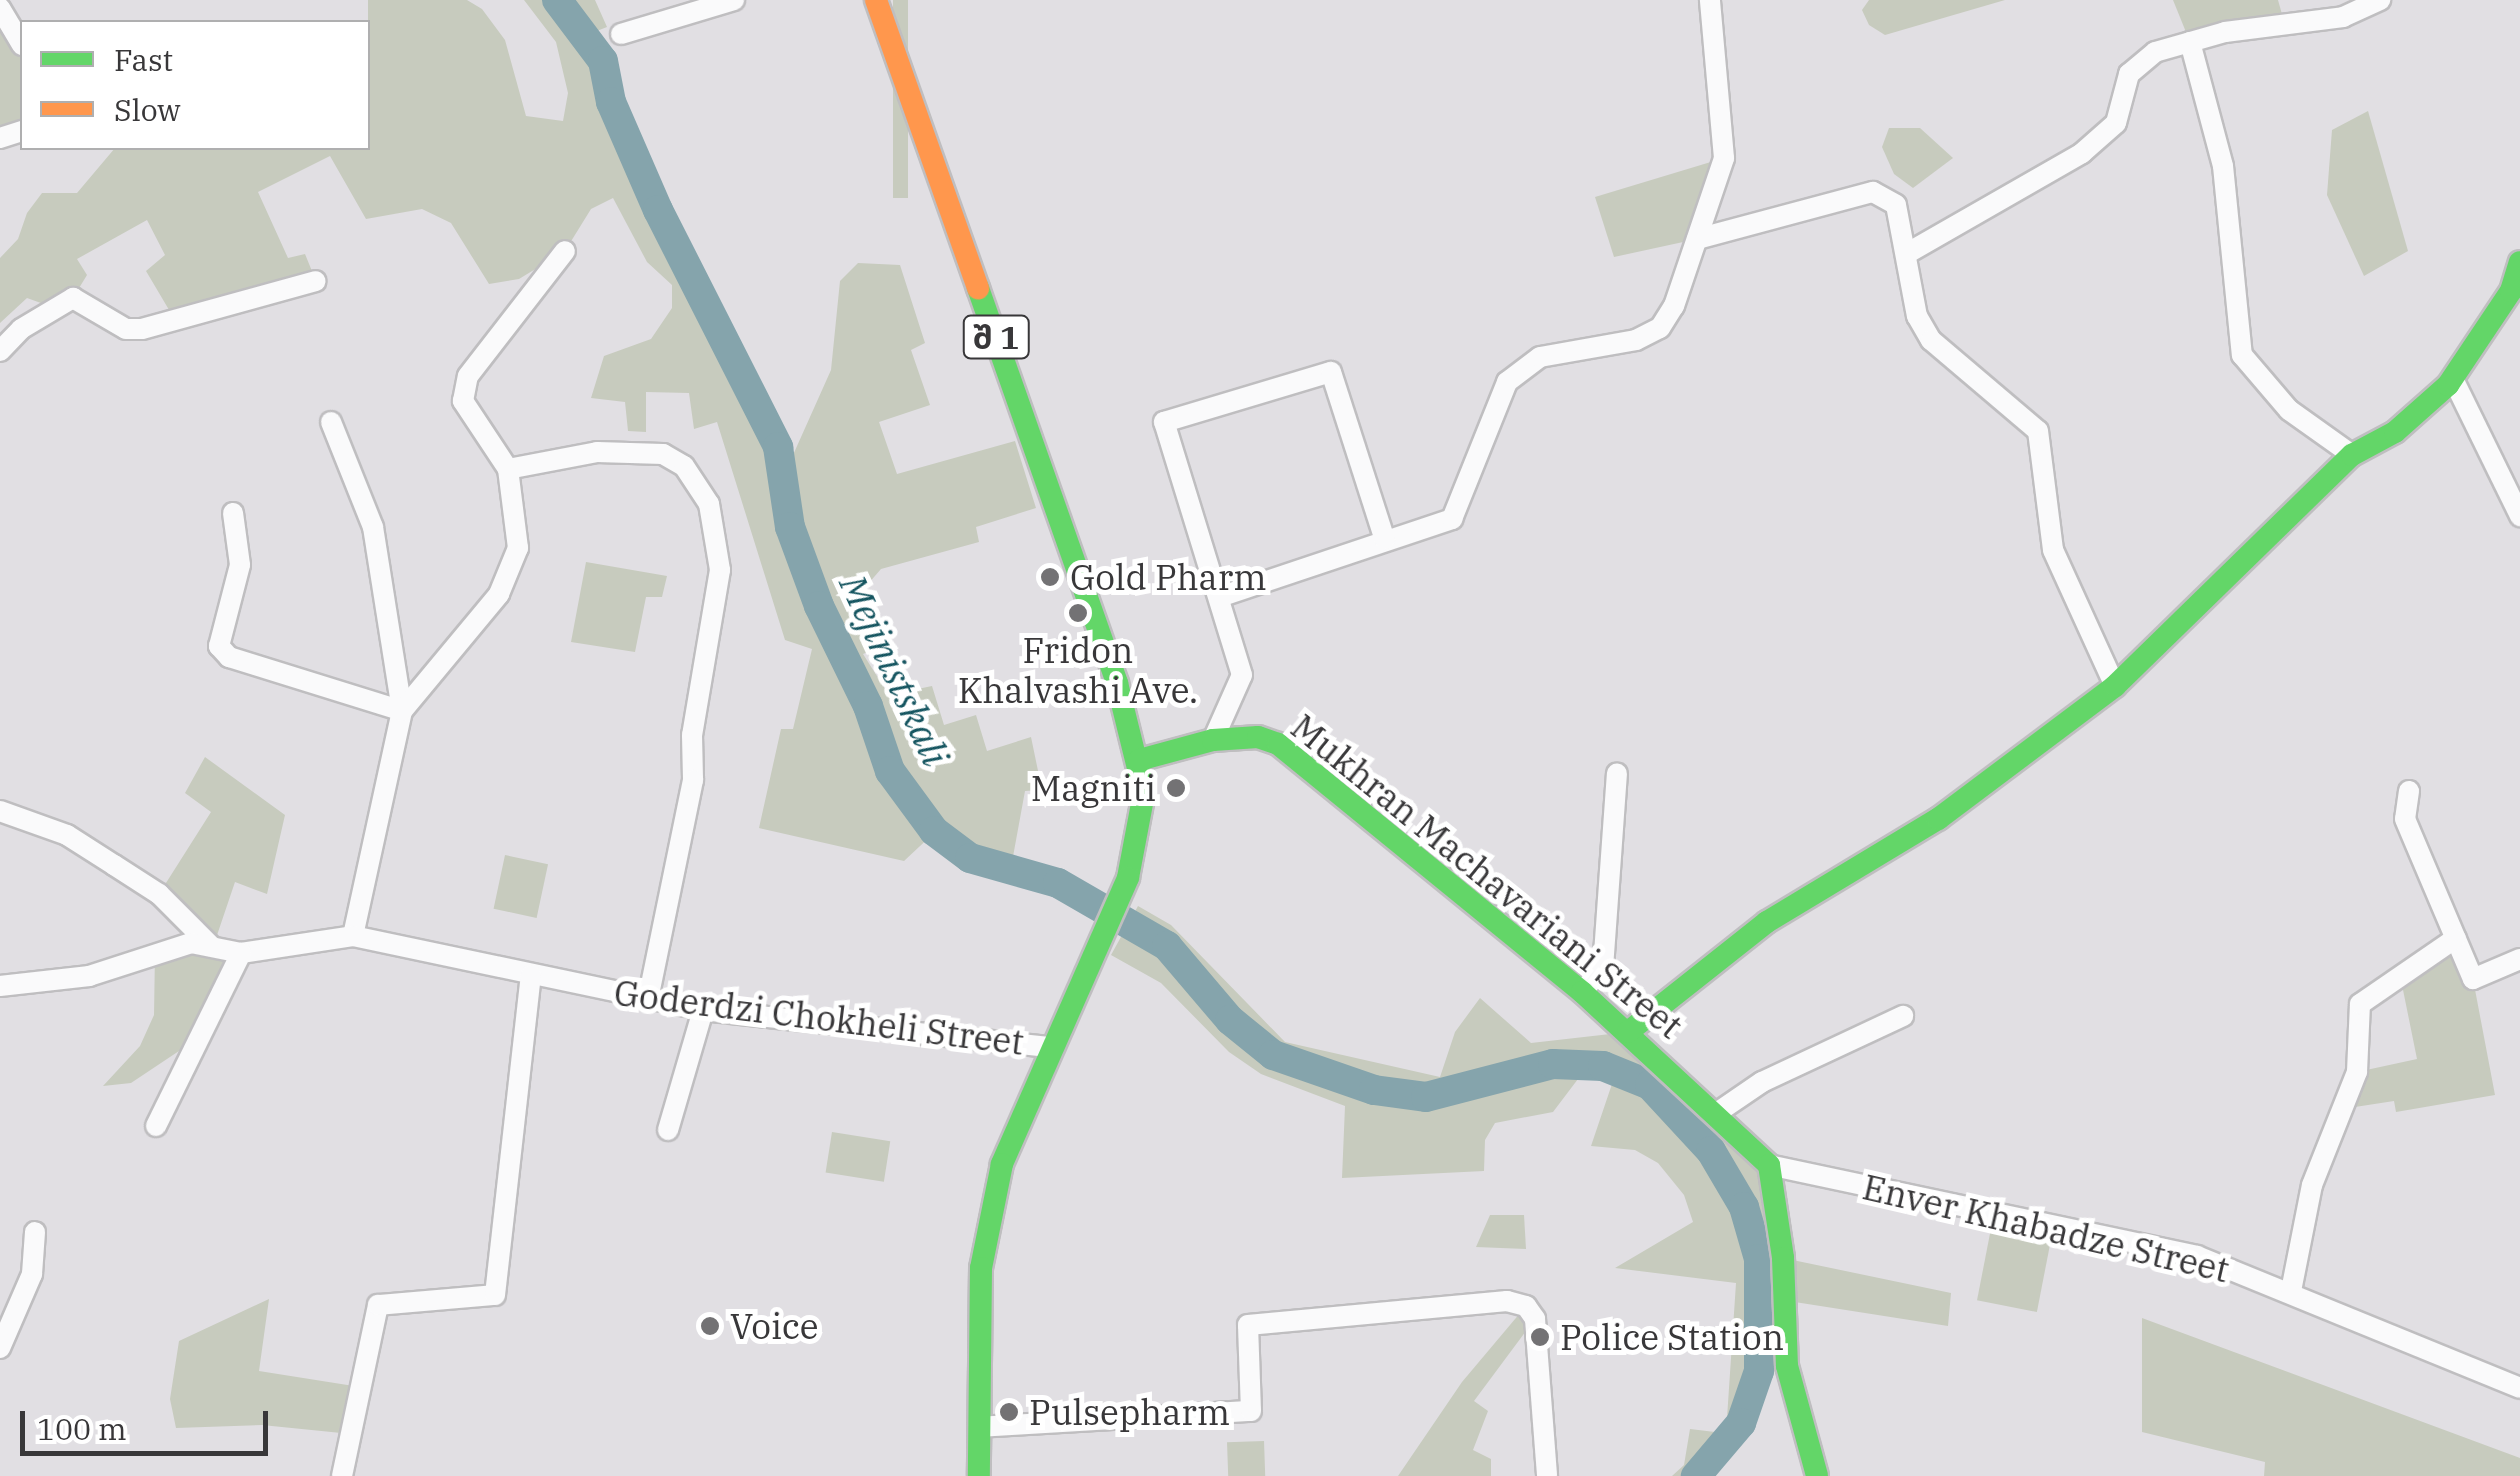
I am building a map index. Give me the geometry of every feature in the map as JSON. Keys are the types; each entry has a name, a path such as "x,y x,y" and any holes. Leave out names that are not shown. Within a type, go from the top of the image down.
{"main road":[{"name":"შ 1","path":"876,0 1139,760 1144,793 1128,878 1048,1047 1002,1164 980,1268 979,1476"},
{"path":"1628,1032 1767,922 1978,792 2115,686 2352,455 2394,432 2453,379 2511,291 2520,262"},
{"name":"Mukhran Machavariani Street","path":"1139,760 1212,740 1258,738 1278,744 1582,992 1718,1112 1770,1166"},
{"path":"1770,1166 1787,1366 1817,1476"}],"street":[{"path":"622,34 734,0"},
{"path":"1222,596 1452,519 1507,382 1540,356 1636,340 1660,328 1674,306 1724,158 1710,0"},
{"path":"1906,254 2082,153 2116,123 2129,74 2156,52 2190,42 2342,18 2380,0"},
{"path":"0,8 20,42"},
{"path":"2190,42 2223,166 2242,355 2289,410 2352,455"},
{"path":"1697,239 1873,192 1896,205 1916,316 1931,340 2038,432 2053,550 2115,686"},
{"path":"402,711 500,594 518,548 508,469 463,401 468,376 565,251"},
{"path":"0,350 20,329 73,298 126,329 142,329 316,282"},
{"path":"1212,740 1242,675 1222,596 1164,422 1331,372 1385,540"},
{"path":"2453,379 2520,516"},
{"path":"331,422 373,527 402,711 353,936"},
{"path":"508,469 597,452 663,454 684,466 709,504 720,570 692,735 693,780 648,999"},
{"path":"232,513 240,565 219,646 229,656 402,711"},
{"path":"1582,992 1603,968 1618,774"},
{"path":"2409,791 2404,819 2473,979 2520,959"},
{"path":"0,811 67,835 160,894 213,948"},
{"name":"Goderdzi Chokheli Street","path":"0,986 90,976 191,943 241,953 353,936 703,1010 1048,1047"},
{"path":"2291,1292 2312,1185 2357,1072 2360,1004 2456,938"},
{"path":"156,1126 241,953"},
{"path":"342,1476 378,1305 495,1295 531,976"},
{"path":"668,1130 703,1010"},
{"path":"1718,1112 1762,1082 1903,1016"},
{"name":"Enver Khabadze Street","path":"1770,1166 2197,1256 2520,1388"},
{"path":"0,1348 32,1274 35,1232"},
{"path":"980,1428 1251,1411 1248,1325 1507,1301 1526,1306 1538,1315 1547,1476"}],"shaded area":[{"path":"368,0 467,0 482,9 505,40 526,116 563,121 568,93 556,42 524,0 595,0 607,27 584,36 603,61 611,102 658,210 778,447 793,455 831,370 840,281 858,263 900,265 925,343 911,350 930,405 879,422 897,474 1015,441 1036,508 976,527 979,542 881,569 848,607 863,626 882,629 875,649 863,654 889,695 932,686 944,725 976,715 987,751 1031,737 1042,790 1025,791 1010,873 970,858 935,832 904,861 759,828 781,729 793,729 812,649 785,640 717,422 694,429 689,393 646,392 646,432 628,431 625,402 591,398 604,356 651,339 672,308 672,285 647,262 613,198 591,209 565,251 519,279 489,284 451,223 422,209 366,219 330,156 258,192 288,258 305,254 316,281 175,320 146,271 165,255 147,220 77,259 87,275 73,298 52,307 27,298 0,323 0,258 18,239 27,213 42,193 77,193 113,150 370,150"},
{"path":"893,0 908,0 908,198 893,198"},
{"path":"1869,0 2005,0 1885,35 1869,25 1862,10"},
{"path":"2173,0 2278,0 2285,25 2190,42"},
{"path":"0,8 20,42 20,132 0,138"},
{"path":"2368,111 2408,251 2364,276 2327,195 2332,130"},
{"path":"1889,128 1920,128 1953,158 1913,188 1894,174 1882,147"},
{"path":"1724,158 1697,239 1614,257 1595,197"},
{"path":"586,562 667,576 662,597 646,597 635,652 571,642"},
{"path":"205,757 285,815 267,894 235,882 213,947 241,953 200,1037 131,1083 103,1086 140,1046 154,1015 155,952 191,943 159,894 211,812 185,793"},
{"path":"505,855 548,864 537,918 494,909"},
{"path":"1138,906 1171,925 1285,1042 1440,1077 1455,1032 1480,998 1531,1043 1628,1032 1769,1165 1783,1258 1951,1293 1948,1326 1782,1300 1787,1366 1759,1371 1741,1423 1696,1476 1672,1476 1684,1465 1690,1429 1715,1432 1727,1418 1736,1283 1615,1268 1693,1222 1684,1195 1658,1163 1635,1150 1591,1146 1613,1081 1578,1079 1553,1112 1495,1123 1485,1140 1484,1171 1342,1178 1345,1106 1261,1074 1229,1052 1161,983 1111,955"},
{"path":"2456,938 2473,979 2495,1095 2396,1112 2394,1101 2342,1109 2357,1072 2417,1059 2400,975"},
{"path":"832,1132 890,1141 884,1182 826,1172"},
{"path":"1994,1213 2054,1225 2037,1312 1977,1300"},
{"path":"1490,1215 1524,1215 1526,1249 1476,1247"},
{"path":"269,1299 259,1371 360,1387 351,1434 262,1425 176,1428 170,1399 179,1341"},
{"path":"1526,1306 1535,1319 1474,1401 1488,1411 1473,1450 1491,1459 1491,1476 1398,1476 1462,1382"},
{"path":"2142,1318 2520,1458 2520,1476 2264,1476 2265,1462 2142,1432"},
{"path":"1264,1441 1265,1476 1228,1476 1227,1442"}],"waterway":[{"name":"Mejinistskali","path":"557,0 603,61 611,102 658,210 778,447 790,527 819,606 868,706 890,771 934,831 970,858 1058,883 1167,946 1230,1020 1273,1055 1374,1090 1426,1097 1553,1064 1603,1066 1650,1085 1711,1151 1744,1207 1759,1259 1759,1371 1741,1423 1696,1476"}],"traffic: fast":[{"path":"1628,1032 1767,922 1938,819 2115,686 2352,455 2395,432 2448,385 2511,291 2520,262"},
{"path":"978,288 1117,683 1144,793 1128,878 1002,1164 981,1268 979,1476"},
{"path":"1139,760 1213,740 1258,737 1278,744 1582,992 1769,1165 1783,1258 1787,1366 1817,1476"}],"traffic: slow":[{"path":"876,0 978,288"}],"place":[{"name":"Gold Pharm","path":"1050,577"},
{"name":"Fridon Khalvashi Ave.","path":"1078,613"},
{"name":"Magniti","path":"1176,788"},
{"name":"Voice","path":"710,1326"},
{"name":"Police Station","path":"1540,1337"},
{"name":"Pulsepharm","path":"1009,1412"}]}
